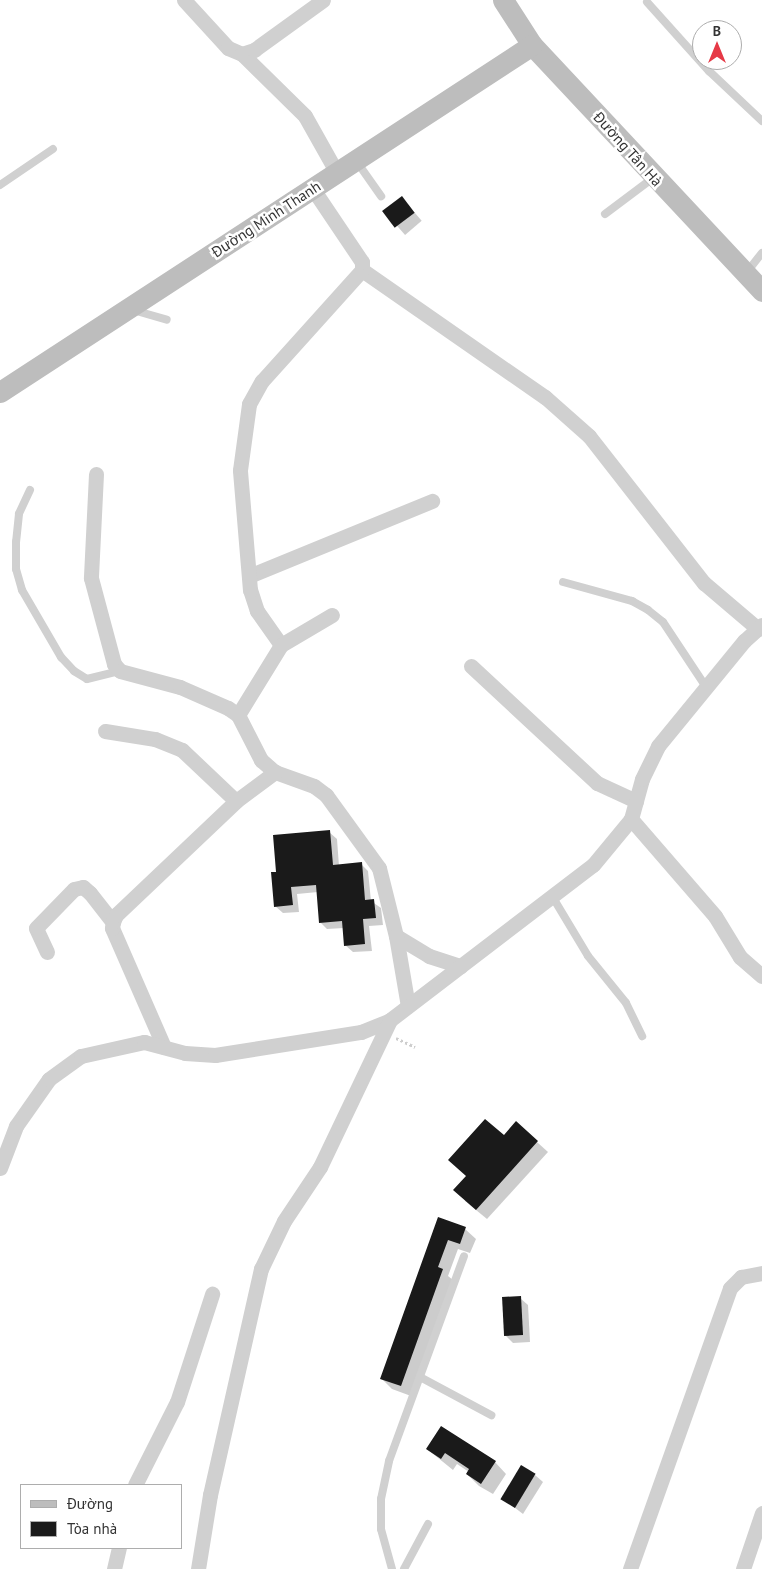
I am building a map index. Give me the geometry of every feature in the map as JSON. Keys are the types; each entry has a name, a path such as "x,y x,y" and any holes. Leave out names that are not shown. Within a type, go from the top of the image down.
{"street":[{"path":"184,0 228,48 242,54 305,116 337,172"},
{"path":"242,54 254,50 323,0"},
{"name":"Đường Tân Hà","path":"502,0 532,46 653,178 762,291"},
{"name":"Đường Minh Thanh","path":"0,392 532,46"},
{"path":"281,646 257,611 249,576 240,470 252,393 362,270 362,262 313,189"},
{"path":"198,1569 210,1495 261,1269 284,1221 320,1167 387,1026 408,1006 594,865 631,819 649,761 658,746 706,687 760,627 704,583 578,426 545,397 467,341 362,270"},
{"path":"96,474 91,578 114,664 120,671 180,687 238,715 261,760 276,772 314,786 326,795 379,868 396,936 408,1006"},
{"path":"249,576 432,502"},
{"path":"238,715 281,646 332,615"},
{"path":"471,666 597,783 636,801"},
{"path":"105,732 155,739 182,750 236,802"},
{"path":"164,1047 112,928 113,922 236,802 276,772"},
{"path":"631,819 715,916 740,957 762,976"},
{"path":"47,952 36,928 74,889 82,887 90,893 113,922"},
{"path":"396,936 429,956 460,966"},
{"path":"0,1168 16,1126 49,1079 64,1065 81,1056 129,1043 144,1042 199,1056 215,1055 361,1032 387,1026"},
{"path":"630,1569 730,1288 741,1276 762,1272"},
{"path":"136,1484 177,1402 212,1294"},
{"path":"743,1569 762,1513"},
{"path":"114,1569 119,1549"}],"lane":[{"path":"647,2 709,71 762,121"},
{"path":"0,185 52,150"},
{"path":"356,160 382,196"},
{"path":"605,214 653,178"},
{"path":"746,274 762,253"},
{"path":"128,309 167,320"},
{"path":"30,490 19,514 16,542 16,569 22,590 61,657 74,671 87,680 120,671"},
{"path":"563,582 632,602 648,610 663,622 706,687"},
{"path":"552,896 588,956 626,1003 642,1036"},
{"path":"392,1569 381,1529 381,1499 389,1461 464,1256"},
{"path":"420,1377 491,1415"},
{"path":"404,1569 428,1524"}],"path":[{"path":"387,1026 415,1047"}],"building":[{"path":"402,196 415,213 395,228 382,211"},
{"path":"330,830 333,865 362,862 365,900 374,899 376,918 363,919 365,944 344,946 342,921 319,923 316,885 291,887 293,905 274,907 271,872 276,872 273,835"},
{"path":"485,1119 504,1135 516,1121 538,1141 476,1210 453,1190 466,1176 448,1160"},
{"path":"438,1217 466,1227 460,1244 448,1240 438,1267 443,1269 401,1386 380,1379"},
{"path":"521,1296 523,1335 504,1336 502,1297"},
{"path":"441,1426 496,1461 481,1484 466,1474 469,1469 445,1453 441,1459 426,1449"},
{"path":"521,1465 536,1474 515,1508 500,1499"}]}
